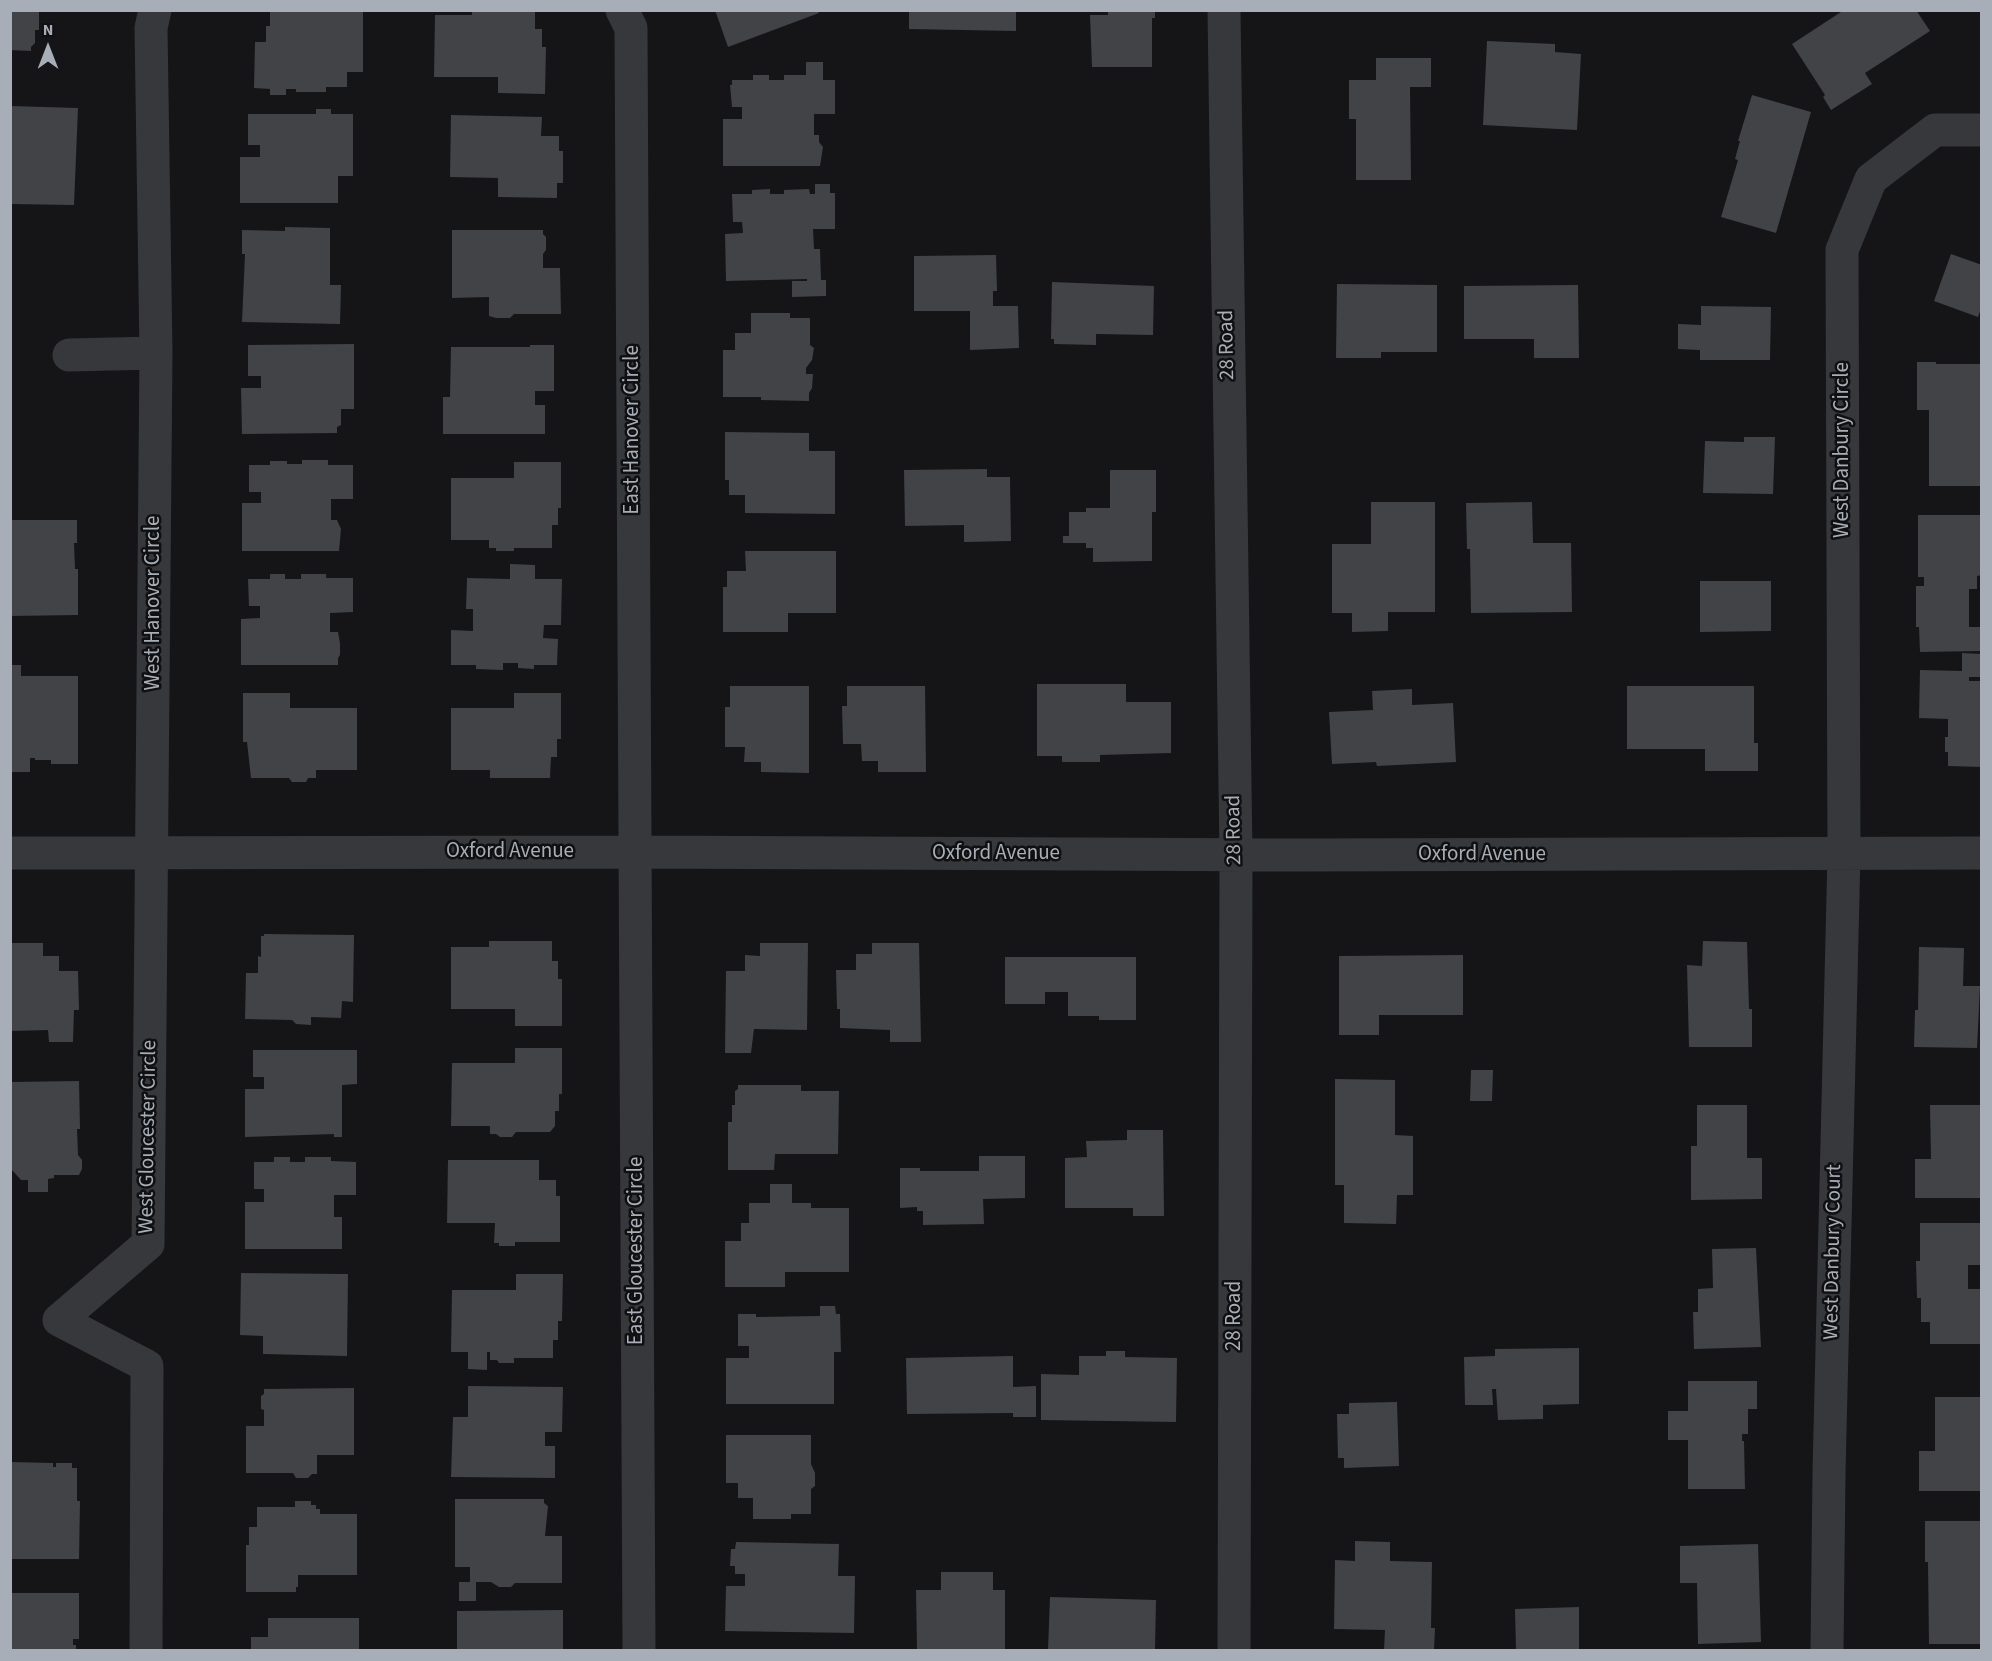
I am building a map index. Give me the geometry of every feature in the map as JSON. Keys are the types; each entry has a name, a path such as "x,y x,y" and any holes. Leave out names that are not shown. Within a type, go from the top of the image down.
{"street":[{"name":"West Hanover Circle","path":"152,852 156,353 151,28 155,10"},
{"name":"East Hanover Circle","path":"622,10 631,28 635,852"},
{"name":"28 Road","path":"1224,10 1236,855 1234,1650"},
{"name":"West Danbury Circle","path":"1845,854 1842,250 1871,179 1935,130 1982,130"},
{"path":"69,355 156,353"},
{"name":"West Gloucester Circle","path":"146,1650 147,1366 59,1320 148,1244 152,852"},
{"name":"Oxford Avenue","path":"10,853 635,852 1236,855 1982,853"},
{"name":"East Gloucester Circle","path":"635,852 639,1650"},
{"name":"West Danbury Court","path":"1827,1650 1829,1473 1845,854"}],"building":[{"path":"10,10 39,10 39,30 35,30 35,43 31,51 10,50"},
{"path":"270,10 363,10 363,72 347,72 347,87 326,87 326,92 296,92 296,89 286,89 286,95 270,95 270,89 254,88 255,42 266,42 266,26 270,26"},
{"path":"472,10 535,10 535,29 542,29 542,47 546,47 545,94 498,93 498,77 434,77 435,15 472,15"},
{"path":"715,10 817,10 819,13 728,47"},
{"path":"909,10 1016,10 1016,31 909,29"},
{"path":"1108,10 1155,10 1155,18 1152,18 1152,67 1092,67 1090,15 1108,15"},
{"path":"1844,10 1916,10 1930,31 1865,73 1872,84 1831,110 1823,97 1825,95 1792,44"},
{"path":"1487,41 1555,44 1555,52 1581,54 1577,130 1483,125"},
{"path":"1376,58 1431,58 1431,87 1410,87 1411,180 1356,180 1356,119 1349,119 1349,80 1376,80"},
{"path":"806,62 823,62 823,80 835,80 835,114 814,114 814,135 819,135 819,142 823,147 820,166 723,166 723,119 742,119 742,107 732,107 730,85 732,85 732,80 753,80 753,75 769,75 769,80 784,80 784,75 806,75"},
{"path":"1752,95 1811,112 1776,233 1721,217 1738,160 1735,159 1740,141 1738,141"},
{"path":"10,106 78,108 74,205 10,204"},
{"path":"316,109 331,109 331,114 353,114 353,176 338,176 338,203 240,203 240,157 260,157 260,145 248,145 248,114 316,114"},
{"path":"451,115 542,117 541,136 559,136 559,151 563,151 563,183 557,183 557,198 498,197 498,178 450,177"},
{"path":"815,184 830,184 830,193 835,193 835,229 813,229 814,249 820,249 821,280 826,280 826,296 792,297 792,281 807,281 807,279 726,281 725,234 743,233 742,222 733,222 732,194 752,194 752,190 770,189 770,194 784,194 784,190 809,189 810,194 815,194"},
{"path":"285,227 330,228 330,285 341,285 340,324 242,322 245,254 242,254 242,230 285,231"},
{"path":"452,230 543,230 546,237 546,250 543,254 543,268 560,268 561,314 514,314 510,318 496,318 489,316 489,297 452,298"},
{"path":"1951,254 1982,265 1982,306 1978,317 1934,301"},
{"path":"996,255 997,291 993,291 993,306 1018,306 1019,348 970,350 970,311 914,311 914,256"},
{"path":"1052,282 1154,286 1153,335 1096,334 1096,345 1054,344 1054,339 1051,339"},
{"path":"1337,284 1437,285 1437,352 1381,352 1381,358 1336,358"},
{"path":"1578,285 1579,358 1534,358 1534,339 1464,339 1464,286"},
{"path":"1701,306 1771,307 1770,360 1700,360 1700,350 1678,349 1678,324 1701,325"},
{"path":"751,313 790,313 790,318 810,318 810,345 814,348 812,360 806,368 806,374 813,374 809,401 723,397 723,350 735,350 735,333 751,333"},
{"path":"354,344 354,409 341,409 341,425 337,427 337,433 242,434 241,388 261,388 261,376 248,376 248,345"},
{"path":"530,345 554,345 554,391 535,391 535,405 545,405 545,434 443,434 443,397 450,397 451,347 530,347"},
{"path":"1917,362 1982,364 1982,486 1929,486 1929,410 1917,410"},
{"path":"725,432 809,433 809,451 835,451 835,514 745,513 745,495 729,495 729,480 725,480"},
{"path":"1744,437 1775,437 1773,494 1703,493 1705,441 1744,442"},
{"path":"302,460 328,460 328,465 353,465 353,499 331,499 331,520 337,520 341,529 339,551 242,551 242,503 261,503 261,492 249,492 249,465 270,465 270,461 302,464"},
{"path":"514,462 561,462 561,508 558,508 558,525 552,525 552,548 514,548 514,551 496,551 496,548 489,548 489,540 451,540 451,478 514,478"},
{"path":"987,469 987,477 1010,477 1011,541 964,542 964,525 905,526 904,470"},
{"path":"1110,470 1156,470 1156,512 1152,512 1152,561 1093,562 1093,548 1086,548 1086,543 1063,543 1063,536 1069,536 1069,512 1086,512 1086,508 1110,508"},
{"path":"1371,502 1435,502 1435,612 1388,612 1388,631 1352,632 1352,613 1332,613 1332,544 1371,544"},
{"path":"1532,502 1533,543 1571,543 1572,612 1471,613 1470,549 1467,549 1466,503"},
{"path":"1918,515 1982,515 1982,575 1977,576 1977,589 1969,589 1969,627 1982,627 1982,651 1920,652 1919,627 1916,627 1916,586 1924,586 1924,577 1918,577"},
{"path":"10,520 77,520 77,543 74,543 75,569 78,569 78,615 10,616"},
{"path":"745,551 836,551 836,613 788,613 788,632 723,632 723,587 727,587 727,571 746,571"},
{"path":"510,564 535,565 535,579 562,579 561,625 544,625 543,638 558,639 557,665 534,665 534,669 518,668 518,663 503,663 503,670 476,669 476,665 451,665 451,630 473,631 473,609 466,609 467,578 510,579"},
{"path":"270,574 285,574 285,579 301,579 301,574 326,574 326,578 353,578 353,612 330,613 330,632 338,632 340,643 338,665 241,665 241,619 260,618 260,606 249,606 248,579 270,579"},
{"path":"1700,581 1771,581 1771,631 1700,632"},
{"path":"1962,653 1982,654 1982,677 1969,677 1969,681 1982,681 1982,767 1948,766 1945,737 1948,737 1948,719 1919,718 1920,670 1962,671"},
{"path":"10,665 21,665 21,676 78,676 78,764 51,764 51,760 30,758 30,772 10,772"},
{"path":"1037,684 1126,684 1126,702 1171,702 1171,753 1100,755 1100,762 1062,762 1062,756 1037,756"},
{"path":"730,686 809,686 809,773 761,772 761,762 744,762 745,747 725,747 725,707 730,707"},
{"path":"847,686 925,686 926,772 878,772 878,761 862,761 861,744 843,744 842,706 847,706"},
{"path":"1627,686 1754,686 1754,743 1758,743 1758,771 1705,771 1705,749 1627,749"},
{"path":"1412,689 1412,705 1453,703 1456,762 1377,766 1376,762 1332,764 1329,712 1373,710 1372,691"},
{"path":"243,693 290,693 290,708 357,708 357,770 316,770 316,778 308,778 306,782 292,782 289,778 251,778 247,742 243,742"},
{"path":"514,693 561,693 561,739 557,739 557,757 551,757 550,778 490,778 490,770 451,770 451,708 514,708"},
{"path":"264,934 354,935 353,1002 342,1001 341,1018 311,1017 311,1025 296,1024 292,1020 245,1019 246,973 258,973 261,936"},
{"path":"489,941 552,941 552,961 558,961 558,979 562,979 562,1026 515,1026 515,1009 451,1009 451,947 489,947"},
{"path":"1703,941 1747,942 1749,1009 1752,1009 1752,1047 1689,1047 1687,965 1702,966"},
{"path":"10,943 43,943 43,956 59,956 59,971 78,971 79,1010 74,1010 73,1042 49,1042 48,1030 10,1031"},
{"path":"760,943 808,943 807,1030 754,1029 751,1053 725,1053 726,971 745,971 745,955 760,956"},
{"path":"872,943 919,943 921,1042 890,1042 890,1030 840,1028 836,970 856,970 856,954 872,954"},
{"path":"1919,947 1964,948 1963,986 1980,986 1977,1048 1914,1047 1915,1010 1918,1010"},
{"path":"1463,955 1463,1015 1379,1015 1379,1035 1339,1035 1339,956"},
{"path":"1005,957 1136,957 1136,1020 1099,1020 1099,1016 1068,1016 1068,992 1045,992 1045,1004 1005,1004"},
{"path":"515,1048 562,1048 562,1094 559,1094 559,1111 555,1111 555,1126 550,1132 516,1132 512,1137 500,1137 490,1134 490,1126 451,1126 452,1063 515,1063"},
{"path":"253,1050 357,1050 357,1084 342,1085 342,1137 334,1137 334,1134 245,1137 245,1089 264,1089 264,1077 253,1077"},
{"path":"1471,1070 1493,1070 1492,1101 1470,1101"},
{"path":"1335,1079 1395,1080 1395,1135 1413,1136 1413,1195 1397,1195 1396,1224 1344,1223 1344,1185 1335,1185"},
{"path":"79,1081 80,1129 77,1129 78,1155 82,1160 82,1169 79,1175 54,1175 54,1178 48,1179 48,1192 28,1192 28,1180 21,1180 11,1169 10,1082"},
{"path":"738,1085 801,1085 801,1091 839,1091 838,1154 775,1154 774,1170 728,1170 728,1122 732,1122 732,1105 735,1105 735,1091"},
{"path":"1697,1105 1747,1105 1747,1158 1762,1158 1762,1199 1691,1200 1691,1146 1697,1146"},
{"path":"1930,1105 1981,1105 1982,1198 1915,1198 1915,1159 1931,1159"},
{"path":"1127,1130 1163,1130 1164,1216 1133,1216 1133,1208 1065,1208 1065,1158 1087,1157 1086,1141 1127,1140"},
{"path":"979,1156 1025,1156 1025,1198 983,1199 984,1224 923,1225 923,1211 917,1211 917,1207 900,1208 900,1168 920,1168 920,1171 979,1171"},
{"path":"274,1157 290,1157 290,1162 305,1162 305,1157 331,1157 331,1161 356,1162 356,1195 334,1195 334,1217 342,1217 342,1249 245,1249 245,1202 264,1202 264,1189 254,1189 254,1162 274,1162"},
{"path":"448,1160 539,1160 539,1180 556,1180 556,1196 560,1196 560,1242 515,1242 515,1246 499,1246 499,1243 494,1243 495,1223 447,1223"},
{"path":"770,1184 792,1184 792,1203 811,1203 811,1208 849,1208 849,1272 785,1272 785,1287 725,1287 725,1241 741,1241 741,1223 749,1223 749,1203 770,1203"},
{"path":"1920,1223 1982,1223 1982,1265 1968,1265 1968,1289 1982,1289 1982,1344 1930,1344 1930,1322 1921,1322 1921,1298 1917,1298 1916,1261 1920,1261"},
{"path":"1756,1248 1761,1347 1694,1349 1693,1312 1698,1312 1698,1289 1713,1288 1712,1249"},
{"path":"241,1273 348,1274 347,1356 263,1354 263,1336 240,1335"},
{"path":"516,1274 563,1274 562,1321 558,1321 558,1340 553,1340 553,1358 514,1358 514,1363 499,1363 497,1360 490,1360 490,1352 487,1352 487,1370 468,1369 468,1352 451,1352 452,1290 516,1290"},
{"path":"820,1306 835,1306 836,1314 840,1314 841,1352 834,1352 834,1404 726,1404 726,1358 749,1358 749,1346 738,1346 738,1314 756,1314 756,1317 820,1316"},
{"path":"1579,1348 1579,1404 1543,1405 1543,1419 1498,1420 1496,1389 1492,1389 1493,1405 1465,1405 1464,1357 1495,1356 1495,1349"},
{"path":"1106,1351 1125,1351 1125,1357 1177,1358 1176,1422 1041,1420 1041,1374 1079,1375 1079,1356 1106,1356"},
{"path":"1013,1356 1013,1387 1036,1386 1036,1417 1013,1417 1013,1413 907,1414 906,1358"},
{"path":"1688,1381 1757,1381 1757,1409 1748,1409 1748,1434 1742,1434 1745,1489 1688,1489 1688,1440 1668,1440 1668,1411 1688,1411"},
{"path":"468,1386 563,1387 562,1432 545,1432 545,1446 555,1446 555,1478 451,1477 453,1417 468,1417"},
{"path":"354,1388 354,1455 317,1455 317,1474 312,1474 308,1478 296,1478 293,1473 246,1473 246,1426 264,1426 261,1396 264,1394 264,1389"},
{"path":"1935,1397 1982,1397 1982,1491 1919,1491 1919,1451 1935,1451"},
{"path":"1397,1402 1399,1466 1344,1468 1344,1458 1338,1458 1337,1414 1349,1414 1349,1403"},
{"path":"726,1435 811,1435 811,1464 815,1473 815,1486 811,1489 811,1514 791,1514 791,1519 753,1519 753,1498 738,1498 738,1483 726,1483"},
{"path":"11,1462 53,1463 53,1467 56,1467 56,1463 72,1463 72,1468 77,1468 77,1501 80,1501 79,1559 10,1559"},
{"path":"455,1499 544,1499 544,1503 548,1506 545,1536 562,1536 562,1583 515,1583 511,1587 499,1587 491,1582 476,1582 476,1601 459,1601 459,1582 470,1582 470,1567 455,1567"},
{"path":"295,1501 311,1501 311,1505 316,1505 316,1509 320,1509 320,1514 357,1514 357,1575 298,1575 296,1592 246,1592 246,1545 249,1545 249,1527 257,1527 257,1507 295,1507"},
{"path":"1925,1521 1982,1521 1982,1644 1929,1644"},
{"path":"1355,1541 1390,1542 1390,1561 1432,1562 1431,1628 1435,1628 1434,1650 1384,1650 1385,1630 1334,1629 1335,1560 1355,1561"},
{"path":"736,1542 839,1544 838,1576 855,1576 854,1633 725,1631 726,1586 745,1586 745,1574 735,1574 735,1566 730,1566 731,1549 735,1549"},
{"path":"1758,1544 1761,1642 1698,1644 1697,1583 1680,1583 1680,1546"},
{"path":"941,1572 993,1572 993,1590 1005,1590 1005,1650 917,1650 916,1590 941,1590"},
{"path":"10,1593 79,1593 79,1639 73,1639 76,1650 10,1650"},
{"path":"1050,1597 1156,1600 1155,1650 1048,1650"},
{"path":"1579,1607 1579,1650 1516,1650 1515,1609"},
{"path":"563,1610 563,1650 457,1649 457,1611"},
{"path":"268,1618 359,1618 359,1650 251,1650 251,1637 268,1637"}]}
